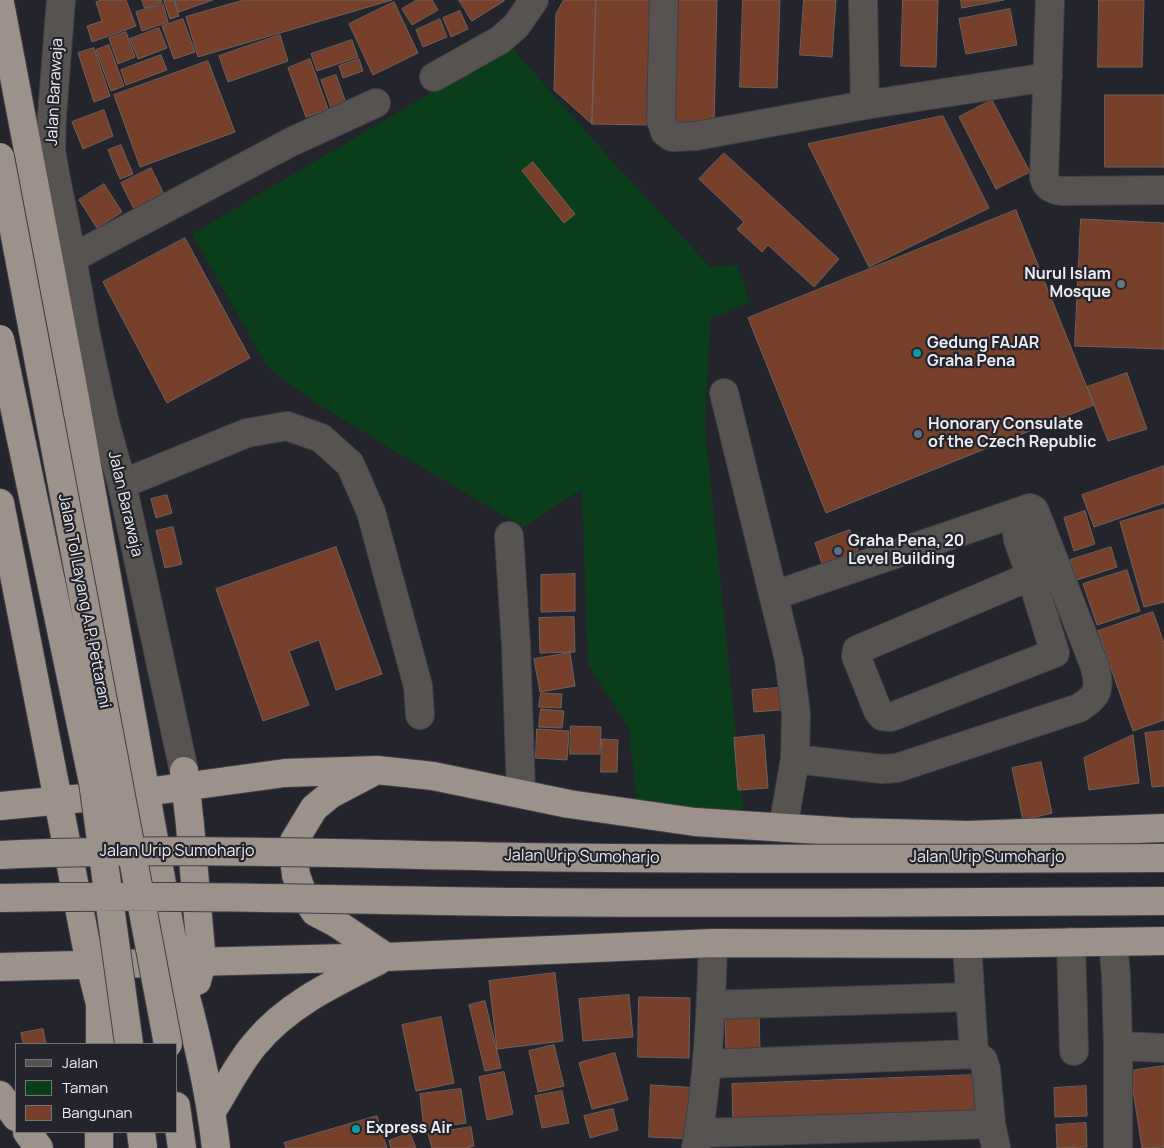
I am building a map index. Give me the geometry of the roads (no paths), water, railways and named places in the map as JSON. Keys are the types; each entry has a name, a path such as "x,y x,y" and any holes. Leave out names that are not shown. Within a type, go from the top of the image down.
{"highway":[{"path":"0,3 72,382 146,792 189,962 189,1007 212,1111 216,1148"},
{"name":"Jalan Tol Layang A.P. Pettarani","path":"0,157 168,1043"},
{"name":"Jalan Tol Layang A.P. Pettarani","path":"0,339 93,782 129,1043"},
{"path":"0,503 90,964 100,1004 100,1043"},
{"path":"377,770 331,794 314,808 294,841 294,859 296,875 302,892 315,912 336,923 386,958"},
{"path":"0,806 146,792 185,778 377,770 433,776 569,804 695,822 850,832 968,835 1164,828"},
{"name":"Jalan Barawaja","path":"185,778 189,962"},
{"name":"Jalan Urip Sumoharjo","path":"0,856 60,853 231,851 520,857 801,859 1164,858"},
{"path":"0,898 233,896 814,904 1164,901"},
{"path":"0,967 386,958 713,943 967,944 1164,941"},
{"path":"212,1111 255,1044 289,1012 331,984 386,958"},
{"path":"0,1095 15,1116"},
{"path":"178,1120 182,1148"},
{"path":"28,1133 39,1148"},
{"path":"99,1133 99,1148"},
{"path":"140,1133 143,1148"}],"street":[{"name":"Jalan Barawaja","path":"61,0 51,150 86,336 122,484 185,778"},
{"path":"434,77 500,40 516,26 534,0"},
{"path":"664,0 662,120 667,135 672,137 696,136 865,105 1048,76"},
{"path":"863,0 865,105"},
{"path":"1050,0 1044,178 1046,184 1055,190 1062,191 1164,190"},
{"path":"72,258 292,142 376,103"},
{"path":"724,393 789,659 796,715 796,759 784,828"},
{"path":"122,484 247,433 287,426 321,438 350,464 371,512 418,686 420,715"},
{"path":"774,595 1027,508 1034,510 1039,522 1095,667 1099,684 1098,692 1078,708 897,768 882,770 796,759"},
{"path":"1031,576 858,650 856,656 878,711 882,716 891,717 1055,652 1031,576 1018,540 1017,532 1039,522"},
{"path":"509,536 516,645 521,793"},
{"path":"1071,942 1074,1051"},
{"path":"1113,942 1118,1046 1118,1148"},
{"path":"706,1064 974,1054 982,1060 986,1069 994,1136 697,1140 711,1005 713,943"},
{"path":"967,944 974,1054"},
{"path":"711,1005 970,997"},
{"path":"1118,1046 1164,1048"}],"place":[{"name":"Nurul Islam Mosque","path":"1121,284"},
{"name":"Gedung FAJAR Graha Pena","path":"917,353"},
{"name":"Honorary Consulate of the Czech Republic","path":"918,434"},
{"name":"Graha Pena, 20 Level Building","path":"838,551"},
{"name":"Express Air","path":"356,1129"}]}
